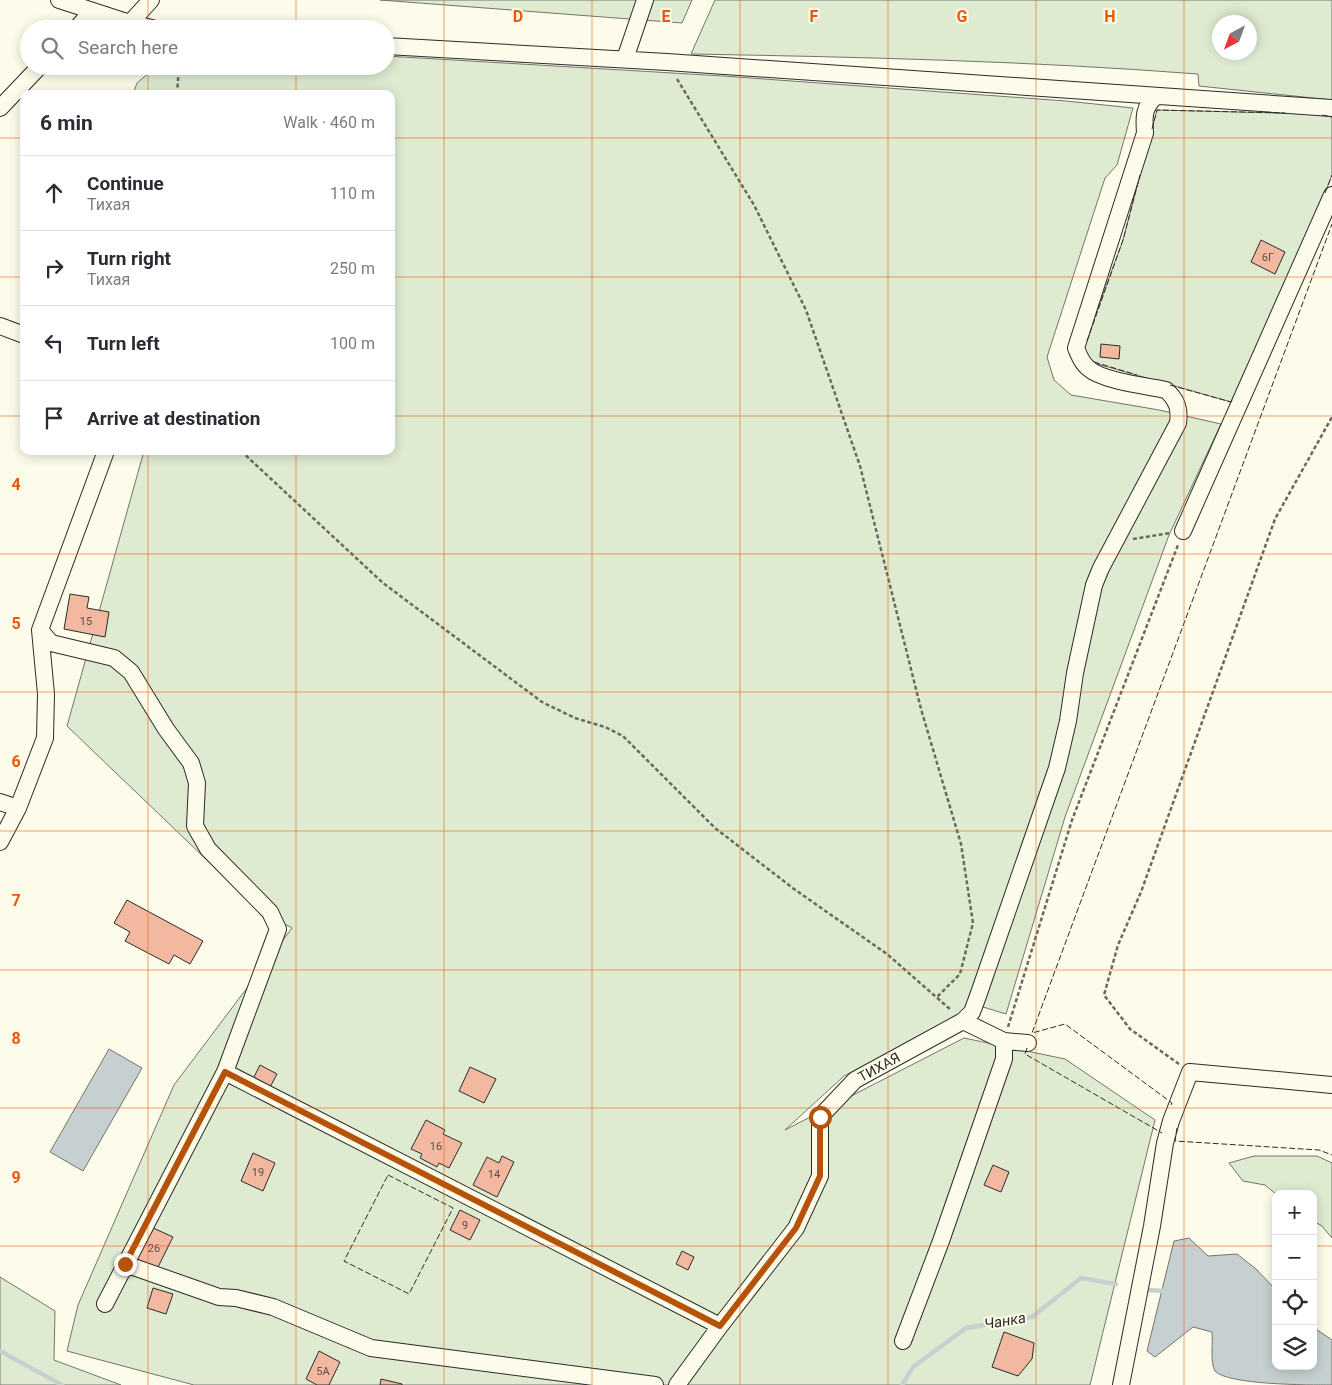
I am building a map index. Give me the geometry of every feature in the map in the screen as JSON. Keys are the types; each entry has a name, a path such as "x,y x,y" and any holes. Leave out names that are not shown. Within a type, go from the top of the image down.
{"street":[{"path":"59,0 118,20"},
{"path":"134,20 151,0"},
{"path":"625,59 645,0"},
{"path":"84,20 92,11"},
{"path":"395,46 625,59 1332,108"},
{"path":"0,108 31,75"},
{"path":"1028,1043 1004,1041 963,1021 972,1012 978,996 1056,768 1068,721 1094,584 1100,568 1116,542 1178,423 1180,412 1174,398 1166,390 1100,375 1089,369 1080,359 1076,348 1145,133 1144,113 1147,104 1155,97"},
{"path":"1183,531 1332,195"},
{"path":"0,326 20,334"},
{"path":"0,842 18,808 45,738 46,694 40,630 105,455"},
{"path":"40,630 51,642 114,658 131,672 166,729 192,763 197,783 195,826 208,849 270,912 278,929 225,1072 105,1304"},
{"path":"0,802 18,808"},
{"name":"ТИХАЯ","path":"677,1385 796,1228 820,1176 820,1117 854,1080 963,1021"},
{"path":"903,1341 941,1241 1004,1060 1004,1041"},
{"path":"225,1072 720,1326"},
{"path":"1121,1385 1152,1226 1165,1143 1190,1072 1332,1085"},
{"path":"125,1264 219,1297 236,1298 273,1307 371,1348 655,1385"}],"path":[{"path":"667,62 754,205 806,310 860,466 921,709 961,844 973,923 960,974 937,997"},
{"path":"177,90 178,75"},
{"path":"1190,1072 1130,1029 1104,995 1118,945 1141,892 1275,519 1332,416"},
{"path":"245,455 383,583 542,702 575,718 605,727 623,736 716,828 794,889 888,954 963,1021"},
{"path":"1116,542 1183,531"},
{"path":"1004,1041 1072,820 1183,531"}],"green space":[{"path":"380,0 692,0 682,23"},
{"path":"715,0 1332,0 1332,100 1199,86 1198,74 945,60 691,54"},
{"path":"395,57 723,76 1066,101 1133,108 1117,165 1105,178 1047,357 1054,380 1071,395 1159,410 1221,424 1169,535 1065,817 1006,1014 983,1007 844,1076 785,1130 964,1038 1065,1059 1155,1120 1090,1385 194,1385 67,1351 78,1305 174,1085 292,928 258,909 67,726 143,455 395,455 395,90 134,90 137,83 146,75 395,75"},
{"path":"1157,110 1318,114 1332,117 1332,175 1314,221 1231,402 1094,363 1085,354 1084,346 1123,240"},
{"path":"1254,1156 1317,1156 1332,1163 1332,1238 1322,1226 1317,1223 1317,1190 1272,1191 1265,1185 1243,1181 1229,1163"},
{"path":"0,1277 55,1311 54,1360 121,1385 0,1385"}],"shaded area":[{"path":"109,1049 142,1068 83,1171 50,1152"},
{"path":"1189,1238 1208,1256 1237,1254 1256,1269 1272,1286 1272,1370 1317,1370 1317,1330 1332,1340 1332,1385 1251,1382 1223,1376 1215,1371 1213,1367 1212,1332 1193,1327 1155,1357 1147,1351 1174,1241"}],"building":[{"path":"1261,240 1285,252 1275,274 1251,262"},
{"path":"1101,344 1120,346 1119,359 1100,357"},
{"path":"70,594 89,597 87,608 109,612 105,637 64,629"},
{"path":"127,900 203,941 190,964 174,955 169,964 125,941 130,932 114,923"},
{"path":"260,1065 277,1074 269,1089 252,1081"},
{"path":"470,1067 496,1079 484,1103 459,1091"},
{"path":"426,1120 445,1130 443,1134 462,1143 449,1168 439,1163 437,1167 420,1158 422,1154 411,1149"},
{"path":"253,1153 275,1163 263,1191 241,1181"},
{"path":"502,1156 514,1162 497,1197 473,1185 487,1157 499,1163"},
{"path":"993,1165 1009,1172 1001,1192 984,1185"},
{"path":"460,1210 480,1220 470,1240 450,1230"},
{"path":"151,1227 173,1237 157,1269 135,1258"},
{"path":"682,1251 694,1257 688,1270 676,1264"},
{"path":"153,1288 173,1294 166,1314 147,1308"},
{"path":"1004,1332 1034,1343 1032,1359 1018,1376 992,1367"},
{"path":"319,1351 340,1362 329,1385 317,1385 306,1379"},
{"path":"381,1379 402,1384 402,1385 380,1385"}],"waterway":[{"name":"Чанка","path":"902,1385 913,1367 966,1328 1032,1317 1081,1278 1116,1284"},
{"name":"Чанка","path":"1146,1290 1165,1291"},
{"name":"Чанка","path":"0,1351 62,1385"}],"fence":[{"path":"1152,129 1157,110 1285,113"},
{"path":"1322,115 1332,117"},
{"path":"1087,341 1123,240 1140,175"},
{"path":"1325,193 1332,175"},
{"path":"1171,1105 1172,1103 1065,1024 1032,1033 1332,224"},
{"path":"1094,362 1137,375"},
{"path":"1170,385 1231,402 1232,400"},
{"path":"1027,1048 1025,1054 1162,1133"},
{"path":"1177,1128 1175,1141 1319,1150 1332,1155"},
{"path":"388,1175 453,1208 409,1294 344,1261 388,1175"}],"route":[{"path":"125,1264 225,1072 720,1326 796,1228 820,1176 820,1117"}]}
